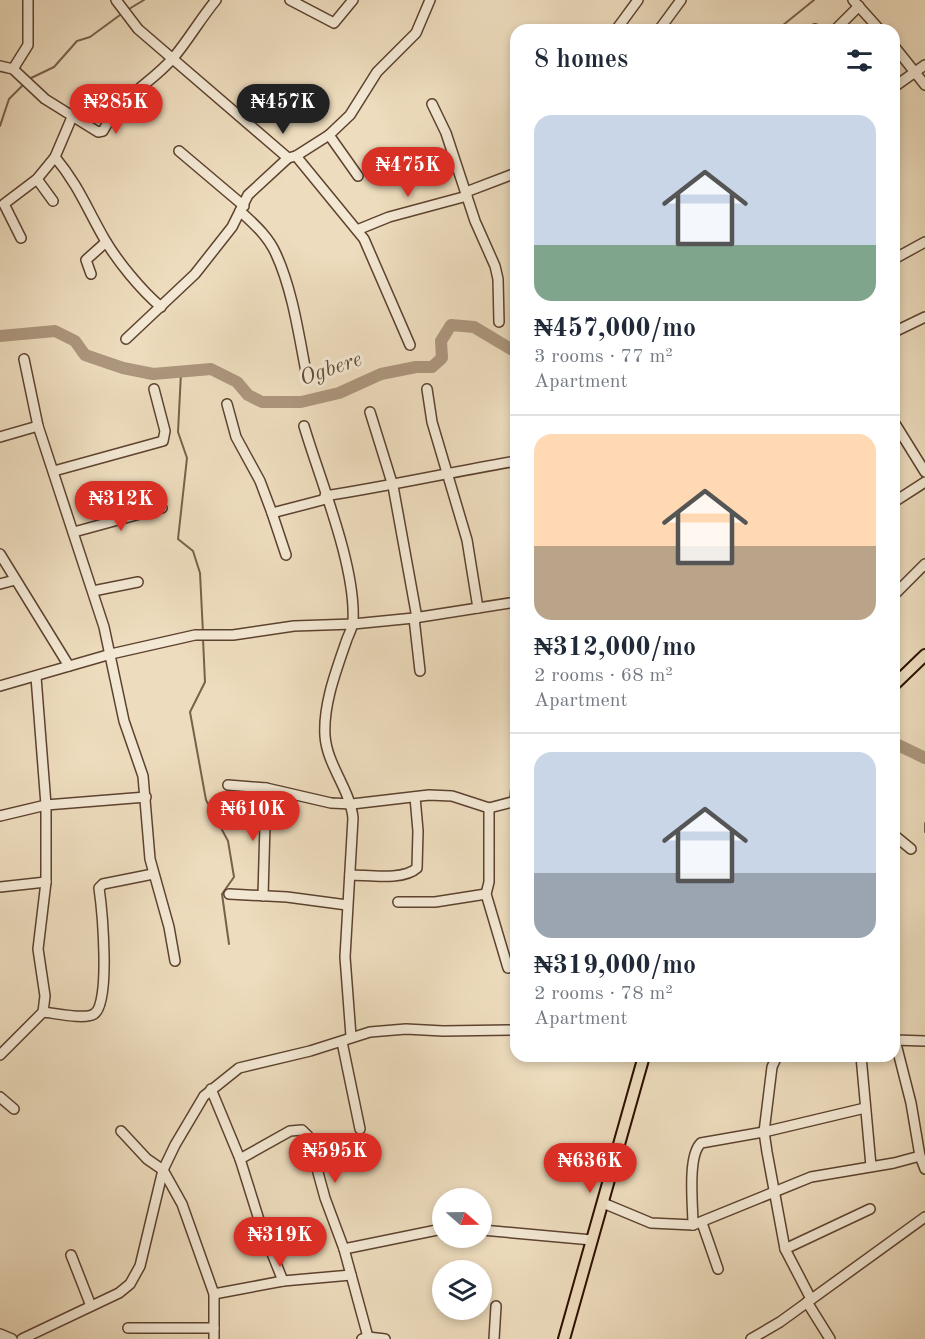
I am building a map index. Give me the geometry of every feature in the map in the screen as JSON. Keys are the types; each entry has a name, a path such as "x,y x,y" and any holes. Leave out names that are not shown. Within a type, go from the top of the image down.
{"main road":[{"path":"900,680 923,660"},
{"path":"564,1339 642,1062"}],"street":[{"path":"28,0 28,45 4,69 45,99 98,132 103,131 113,112 127,97 173,59 216,0"},
{"path":"116,0 138,29 292,157 357,230 371,251 411,345"},
{"path":"290,0 334,23 352,0"},
{"path":"620,24 638,0"},
{"path":"663,24 681,0"},
{"path":"126,339 195,274 232,227 248,195 292,157 329,135 350,115 377,72 416,33 428,1"},
{"path":"840,24 856,3 875,24"},
{"path":"900,53 925,85"},
{"path":"900,83 925,65"},
{"path":"432,104 446,133 478,229 495,266 498,279 499,322"},
{"path":"21,238 4,204 38,179 55,158 72,117"},
{"path":"329,135 358,176"},
{"path":"179,151 242,208 276,254 297,328 307,377"},
{"path":"55,158 81,192 106,242 127,272 160,308"},
{"path":"357,230 467,194 510,176"},
{"path":"38,179 53,201"},
{"path":"91,274 86,260 106,242"},
{"path":"900,256 925,242"},
{"path":"900,329 925,316"},
{"path":"24,359 38,426 93,591 111,654 124,721 146,797 153,874 169,927 175,961"},
{"path":"54,471 163,441 165,431 154,389"},
{"path":"427,389 432,422 462,522 478,608"},
{"path":"227,404 236,437 260,481 286,555"},
{"path":"370,412 393,486 415,618 420,671"},
{"path":"0,437 38,426"},
{"path":"304,426 344,556 353,624 332,690 325,724 325,739 352,804 354,834 347,905 345,986 351,1036"},
{"path":"900,432 925,472"},
{"path":"272,513 325,497 393,486 446,473 510,462"},
{"path":"900,498 925,482"},
{"path":"74,532 162,508"},
{"path":"0,554 69,666"},
{"path":"900,589 925,564"},
{"path":"0,584 15,580"},
{"path":"93,591 138,582"},
{"path":"1,683 36,677 111,654 195,635 233,635 294,626 353,624 415,618 510,603"},
{"path":"1,1052 43,1012 45,996 39,933 46,882 46,805 36,677"},
{"path":"228,784 266,788 331,802 352,804 415,797 452,796 489,808 510,802"},
{"path":"263,896 266,788"},
{"path":"0,816 46,805 146,797"},
{"path":"350,875 408,873 417,868 418,831 415,797"},
{"path":"489,808 489,882 486,894 508,968"},
{"path":"900,840 911,849"},
{"path":"43,1012 86,1016 93,1015 99,1009 102,999 105,939 99,888 103,884 153,874"},
{"path":"0,887 46,882"},
{"path":"229,894 347,905"},
{"path":"398,902 435,902 486,894"},
{"path":"22,1339 119,1293 136,1275 147,1243 163,1170 199,1103 211,1089 249,1064 342,1042 351,1036 406,1029 510,1030"},
{"path":"900,1040 925,1041"},
{"path":"342,1042 360,1129"},
{"path":"900,1060 911,1103 920,1156 925,1169"},
{"path":"774,1062 764,1132 777,1213 785,1249 830,1339"},
{"path":"861,1062 872,1166"},
{"path":"211,1089 240,1160 260,1223 283,1281"},
{"path":"0,1096 14,1109"},
{"path":"718,1269 698,1224 696,1148 701,1143 764,1132 865,1108"},
{"path":"240,1160 290,1131 302,1130 308,1136 325,1198 344,1249 365,1338 385,1339"},
{"path":"121,1131 147,1159 163,1170 182,1204 214,1294 214,1339"},
{"path":"603,1203 651,1223 698,1224 775,1190 812,1177 920,1156"},
{"path":"785,1249 870,1209"},
{"path":"751,1339 809,1301 925,1217"},
{"path":"492,1231 592,1240"},
{"path":"344,1249 432,1232"},
{"path":"71,1255 91,1306"},
{"path":"214,1294 283,1281 351,1275"},
{"path":"494,1339 496,1306"},
{"path":"128,1328 214,1328"},
{"path":"0,1334 12,1339"}],"waterway":[{"path":"129,9 144,0"},
{"path":"784,24 814,0"},
{"path":"29,79 54,67 77,41 90,37 120,15"},
{"path":"0,126 9,99 25,83"},
{"name":"Ogbere","path":"0,336 55,331 75,341 85,355 123,368 153,374 211,369 237,382 248,395 262,402 301,402 339,393 381,374 416,367 432,367 442,358 441,341 451,325 474,327 510,348"},
{"path":"181,373 178,432 187,458 178,539 193,551 200,573 203,633"},
{"path":"203,639 205,682 190,712 206,800 228,841 234,877 222,894 229,944"},
{"name":"Ogbere","path":"900,746 925,758"},
{"name":"Ogbere","path":"924,758 925,762"},
{"path":"925,823 925,832"}]}
